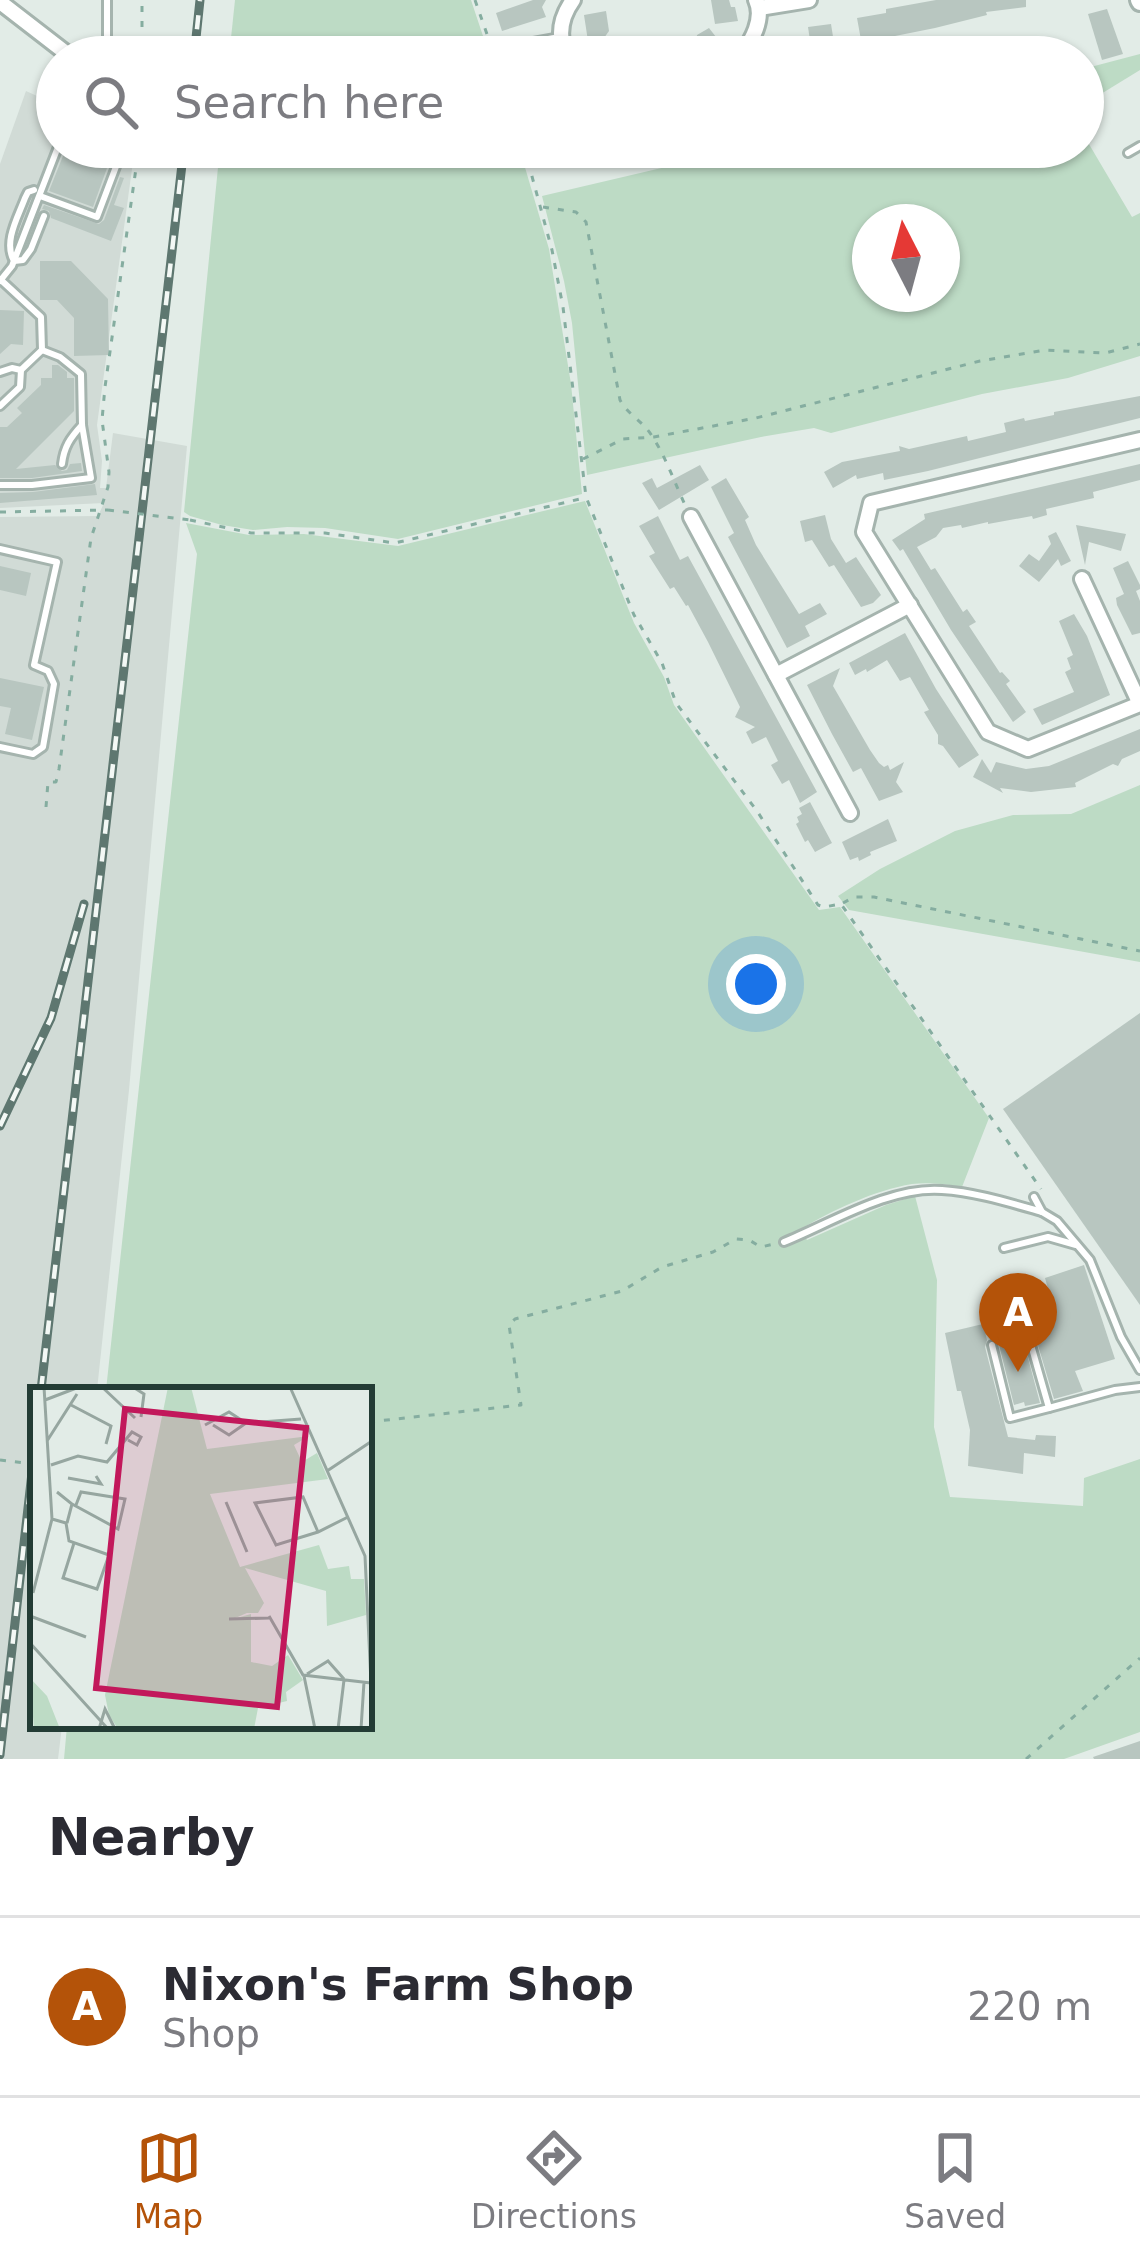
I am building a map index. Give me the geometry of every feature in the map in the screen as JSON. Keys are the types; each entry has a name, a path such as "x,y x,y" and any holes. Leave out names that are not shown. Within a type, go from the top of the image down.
{"street":[{"path":"560,36 562,20 573,0"},
{"path":"752,36 758,4 809,0"},
{"path":"0,2 44,36"},
{"path":"1082,579 1140,704 1028,749 988,731 864,532 871,502 1140,440"},
{"path":"691,518 850,813"},
{"path":"776,675 910,605"}],"lane":[{"path":"107,0 107,36"},
{"path":"1128,153 1140,146"},
{"path":"0,406 20,387 21,370 42,350 41,317 1,281 14,261 48,168"},
{"path":"37,193 97,217 115,168"},
{"path":"14,261 23,260 31,249 44,216"},
{"path":"0,485 91,478 82,425 81,374 42,350"},
{"path":"0,372 21,370"},
{"path":"62,464 68,440 82,425"},
{"path":"0,549 57,562 34,665 49,671 54,684 43,747 33,754 0,747"},
{"path":"784,1242 873,1202 917,1191 942,1190 1042,1212 1057,1221 1090,1260 1120,1337 1140,1370"},
{"path":"1034,1197 1042,1212"},
{"path":"1004,1248 1048,1238 1080,1247"},
{"path":"1029,1338 1049,1408"},
{"path":"992,1345 1010,1418 1115,1390 1140,1388"}],"path":[{"path":"142,0 142,36"},
{"path":"475,0 488,36"},
{"path":"530,168 563,307 586,497 676,704 757,812 818,905 874,898 1140,950"},
{"path":"542,207 576,212 586,222 620,400 653,437 691,518"},
{"path":"582,460 623,439 756,418 1019,353 1105,353 1140,344"},
{"path":"0,512 108,509 251,533 326,532 395,542 586,497"},
{"path":"842,904 1042,1191"},
{"path":"372,1422 520,1405 509,1325 515,1319 622,1292 662,1267 713,1252 736,1239 761,1247 784,1242"},
{"path":"0,1460 30,1464"},
{"path":"1026,1759 1140,1658"}],"shaded area":[{"path":"26,91 36,96 36,168 132,168 97,425 100,488 106,488 113,433 187,446 97,1387 30,1387 30,1729 62,1729 58,1759 0,1759 0,517 98,516 104,503 0,508 0,164"}],"green space":[{"path":"235,0 471,0 483,36 231,36"},
{"path":"1140,54 1140,70 1104,92 1104,63"},
{"path":"218,168 525,168 549,249 571,384 582,494 398,539 325,528 253,530 184,512"},
{"path":"661,168 1103,168 1132,217 1140,213 1140,356 1068,378 982,394 831,433 814,428 761,437 587,475 564,281 542,196"},
{"path":"585,501 634,623 674,705 819,910 840,907 989,1118 962,1187 924,1183 898,1187 801,1229 807,1240 915,1196 937,1280 934,1427 950,1497 1083,1506 1084,1478 1140,1459 1140,1732 1064,1759 64,1759 67,1729 372,1729 372,1387 106,1387 197,554 186,523 249,535 304,534 398,546"},
{"path":"1140,785 1140,962 849,910 838,896 955,831 1013,815 1071,814"}],"building":[{"path":"546,0 542,7 546,17 502,31 496,13"},
{"path":"711,0 729,0 738,21 715,24"},
{"path":"936,0 1026,0 1026,7 986,12 935,28 895,36 860,36 857,18 886,13 886,9"},
{"path":"1107,9 1123,54 1104,59 1104,36 1095,36 1088,14"},
{"path":"606,11 605,36 587,36 584,15"},
{"path":"831,24 833,36 809,36 808,27"},
{"path":"58,168 107,168 93,207 49,191"},
{"path":"120,177 124,178 114,205 124,208 111,241 51,218 42,209 44,205 99,224"},
{"path":"40,261 71,261 108,299 109,355 74,356 74,318 57,300 40,300"},
{"path":"0,310 24,311 23,345 11,344 0,354"},
{"path":"52,365 74,378 74,411 16,469 55,465 62,471 81,463 82,471 0,478 0,427 7,427 22,413 17,408 41,385 41,378 52,378"},
{"path":"1140,396 1140,418 928,471 884,480 883,473 857,479 856,475 833,488 824,472 842,462 900,451 899,446 909,449 967,436 968,441 1006,432 1004,423"},
{"path":"1140,464 1140,480 1093,492 1094,498 1046,509 1047,515 1033,519 943,528 917,547 963,612 967,609 976,622 969,626 1010,681 1006,684 1026,712 1013,722 903,549 892,540 925,519 924,514"},
{"path":"700,465 709,480 659,510 642,483 652,478 657,488"},
{"path":"726,478 749,517 745,520 756,545 799,614 820,603 827,614 805,626 810,636 787,648 728,537 734,533 711,487"},
{"path":"95,484 97,495 0,503 0,493"},
{"path":"825,515 831,539 846,563 856,557 881,595 873,603 861,607 834,565 829,567 812,540 805,542 800,521"},
{"path":"658,516 680,560 688,556 817,792 800,803 789,780 782,784 771,765 778,761 766,737 752,744 746,732 755,727 735,717 740,707 708,642 688,605 674,587 670,589 649,556 655,553 639,526"},
{"path":"1076,525 1126,534 1121,551 1089,542 1085,565"},
{"path":"1056,532 1071,561 1061,566 1058,559 1039,582 1019,566 1029,554 1039,561 1051,544 1048,536"},
{"path":"1128,561 1140,585 1136,591 1140,633 1132,635 1117,605 1116,598 1124,594 1113,568"},
{"path":"0,566 31,573 26,596 0,590"},
{"path":"1074,614 1110,695 1042,725 1033,709 1074,692 1065,672 1071,669 1067,658 1073,655 1059,621"},
{"path":"905,633 979,755 959,768 938,744 938,735 924,712 929,710 910,677 900,681 887,660 855,675 849,663"},
{"path":"840,668 833,686 870,750 890,770 904,762 896,782 903,792 879,801 861,768 853,772 807,685"},
{"path":"0,678 44,687 32,740 5,734 11,708 0,706"},
{"path":"1140,729 1140,751 1118,766 1113,764 1075,783 1076,787 1031,792 1000,788 1003,793 973,777 982,759 991,773 996,762 1026,769 1049,766"},
{"path":"810,802 832,843 815,852 796,824 802,814 799,808"},
{"path":"888,819 897,841 859,861 858,857 850,860 842,842"},
{"path":"1140,1013 1140,1305 1003,1109"},
{"path":"1084,1265 1115,1359 1075,1371 1083,1391 1054,1399 1034,1320 1055,1314 1045,1278"},
{"path":"983,1324 1008,1437 1056,1436 1055,1457 1024,1453 1023,1474 968,1466 970,1430 945,1333"},
{"path":"1022,1335 1040,1403 1025,1406 1024,1402 1014,1405 998,1341"},
{"path":"1140,1741 1140,1759 1093,1757"}],"railway":[{"path":"196,36 200,0"},
{"path":"41,1387 182,168"},
{"path":"0,1126 51,1018 84,904"},
{"path":"0,1755 30,1490"}],"place":[{"name":"Nixon's Farm Shop","path":"1018,1372"}]}
